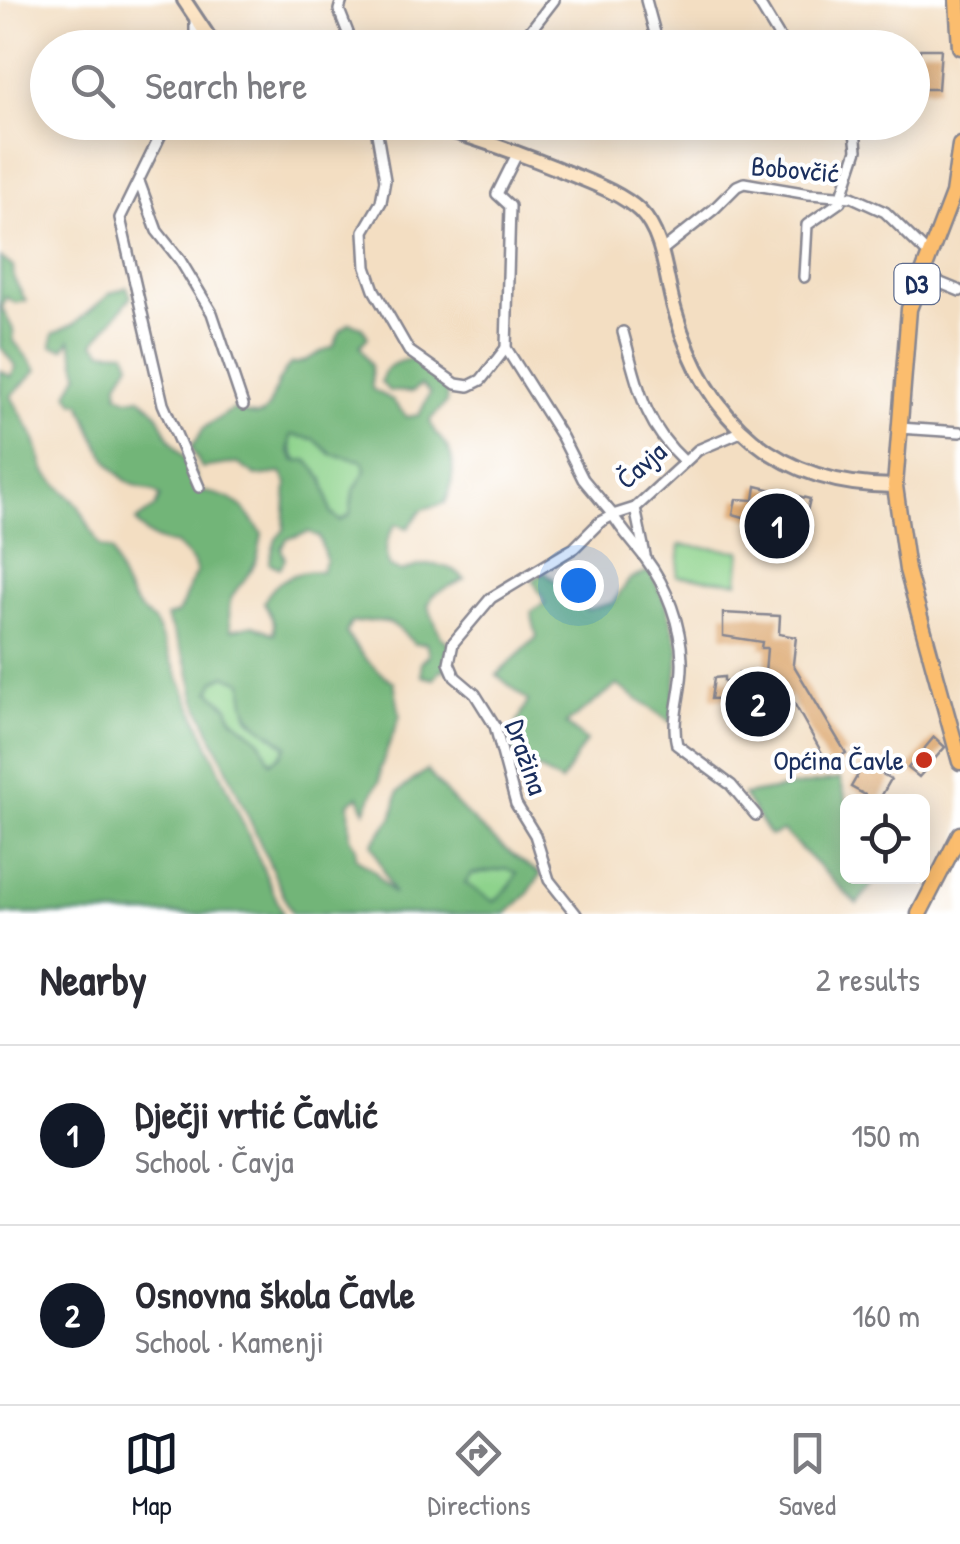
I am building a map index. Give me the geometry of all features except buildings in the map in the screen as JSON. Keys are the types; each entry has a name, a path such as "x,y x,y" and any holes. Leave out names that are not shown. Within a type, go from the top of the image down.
{"main road":[{"path":"184,0 201,30"},
{"path":"956,0 960,47"},
{"path":"481,140 596,184 642,213 661,251 683,337 707,386 743,431 766,452 813,476 838,483 895,486"},
{"name":"D3","path":"960,146 953,194 909,308 895,486 906,570 960,762"},
{"path":"919,914 960,834"}],"street":[{"path":"342,0 339,10 347,30"},
{"path":"531,30 554,0"},
{"path":"646,0 655,30"},
{"path":"757,0 775,30"},
{"path":"195,22 195,30"},
{"path":"159,140 120,218 164,404 199,487"},
{"path":"377,140 385,180 382,202 364,231 366,266 374,290 409,351 456,384 468,386 480,380 506,348 510,206 497,194 518,152"},
{"path":"804,277 808,220 837,207 857,150 856,140"},
{"name":"Bobovčić","path":"661,251 744,183 842,195 885,212 928,254"},
{"path":"140,184 157,230 212,313 244,405"},
{"path":"920,274 960,291"},
{"path":"623,332 642,402 661,440 684,462"},
{"name":"Čavja","path":"506,348 562,437 583,479 613,515 635,508 698,450 743,431"},
{"path":"899,428 960,432"},
{"path":"635,508 646,558"},
{"path":"613,515 646,558 670,602 682,645 677,744 732,785 756,814"},
{"name":"Dražina","path":"576,914 549,880 535,835 516,804 495,726 475,694 455,677 449,664 452,644 491,598 574,548 600,522 613,515"}],"green space":[{"path":"0,257 13,267 14,279 26,301 15,303 6,297 2,308 13,329 14,341 37,370 11,396 34,437 45,472 78,505 100,547 112,551 132,599 154,621 283,914 0,914 0,370 11,377 16,367 0,346"},
{"path":"127,287 131,297 94,343 103,351 126,352 130,363 118,382 118,394 128,399 139,397 152,408 192,468 199,491 236,503 262,534 256,562 231,599 231,630 253,625 274,634 274,623 264,602 269,594 288,578 321,571 326,560 319,537 309,532 287,539 281,548 285,559 280,568 269,563 276,539 284,530 287,483 281,473 256,476 237,463 202,468 191,448 204,428 233,409 253,415 264,413 290,364 333,347 341,330 350,323 362,327 368,337 360,346 371,366 372,389 392,400 407,417 419,415 430,393 421,385 412,392 389,391 381,382 393,364 415,358 447,391 446,403 430,420 452,460 448,497 445,503 423,509 408,528 396,524 386,550 390,567 402,572 435,565 451,569 465,579 433,595 428,606 441,637 451,645 446,670 434,679 422,676 421,663 429,655 426,643 414,644 393,625 380,621 351,623 346,633 351,641 394,682 400,716 380,769 380,781 365,811 359,796 349,803 350,837 356,847 356,858 374,871 394,895 372,844 393,816 398,792 427,770 480,827 541,874 527,895 506,914 292,914 195,698 188,666 166,617 180,609 197,573 193,562 176,544 153,538 136,521 155,507 160,496 128,482 109,462 80,402 75,403 68,394 79,373 70,340 64,349 52,346 53,334 74,324 111,293","holes":["291,435 314,439 331,454 364,461 365,472 353,492 350,515 340,521 331,513 323,479 307,460 295,461 289,450","225,675 243,682 249,714 287,746 280,756 270,762 260,740 232,718 228,707 210,691 215,681","507,869 517,873 494,902 465,883 472,874"]},
{"path":"290,434 314,439 331,454 364,461 365,472 353,492 350,515 340,521 331,513 323,479 295,457"},
{"path":"680,545 741,551 738,582 677,576"},
{"path":"650,571 667,606 679,649 672,723 617,685 566,724 586,741 561,782 504,750 528,701 497,675 537,637 531,612 545,603 533,580 545,572 587,610 613,603 630,579"},
{"path":"225,675 243,682 248,717 287,747 270,762 260,740 232,718 228,707 210,691 215,681"},
{"path":"840,779 844,794 840,794 840,884 873,884 857,904 783,831 770,836 743,795"},
{"path":"303,789 316,789 322,811 338,825 330,834 318,837 293,797"},
{"path":"507,869 518,872 494,903 464,883 472,874"}],"place":[{"name":"Dječji vrtić Čavlić","path":"777,526"},
{"name":"Osnovna škola Čavle","path":"758,704"},
{"name":"Općina Čavle","path":"924,760"}]}
